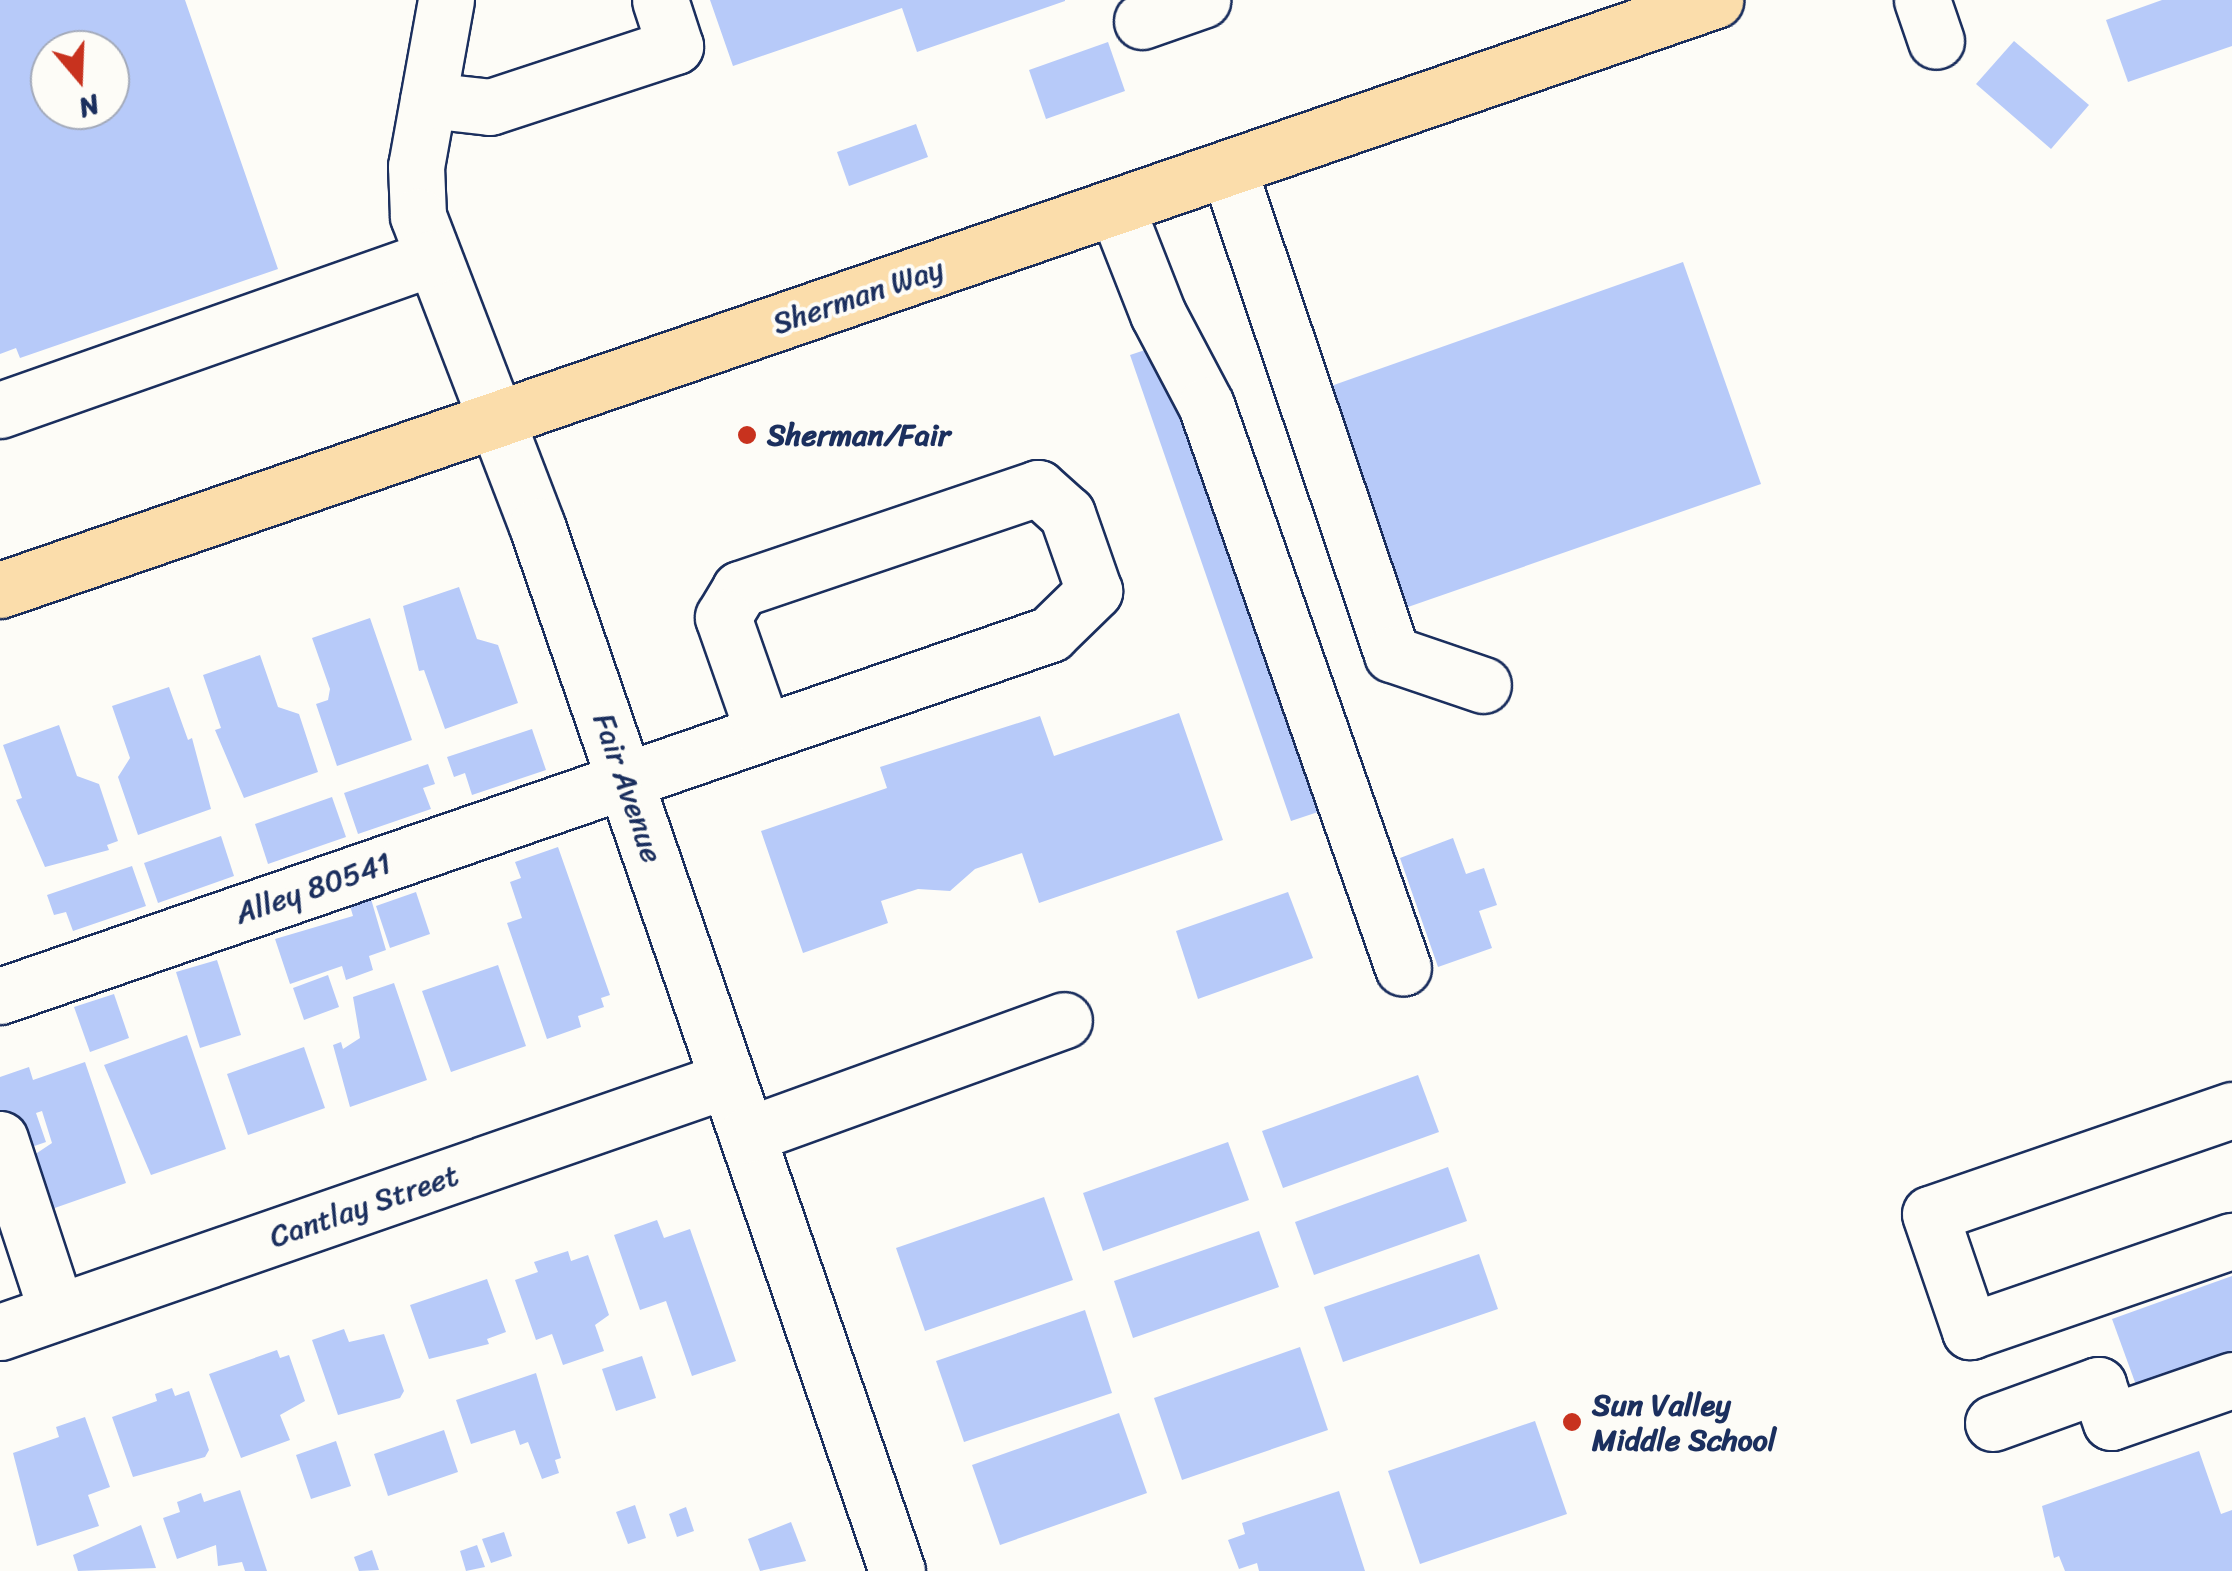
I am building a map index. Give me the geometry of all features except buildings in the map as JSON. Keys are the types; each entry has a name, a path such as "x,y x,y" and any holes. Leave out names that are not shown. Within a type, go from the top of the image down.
{"main road":[{"name":"Sherman Way","path":"0,590 1228,168 1619,16 1714,0"}],"street":[{"name":"Fair Avenue","path":"446,0 416,166 418,216 626,780 897,1571"},
{"path":"428,100 490,108 675,46 660,0"},
{"path":"1142,20 1202,0"},
{"path":"1228,168 1392,654 1483,685"},
{"path":"1116,207 1158,314 1206,405 1403,968"},
{"path":"0,410 431,258"},
{"name":"Alley 80541","path":"0,996 1050,634 1094,591 1067,514 1038,488 740,588 722,616 763,731"},
{"path":"747,1136 1064,1020"},
{"name":"Cantlay Street","path":"0,1332 728,1080"},
{"path":"2232,1110 1930,1214 1970,1331 2232,1241"},
{"path":"0,1139 58,1312"},
{"path":"1992,1422 2098,1386 2110,1422 2232,1380"}],"place":[{"name":"Sherman/Fair","path":"747,435"},
{"name":"Sun Valley Middle School","path":"1572,1422"}]}
